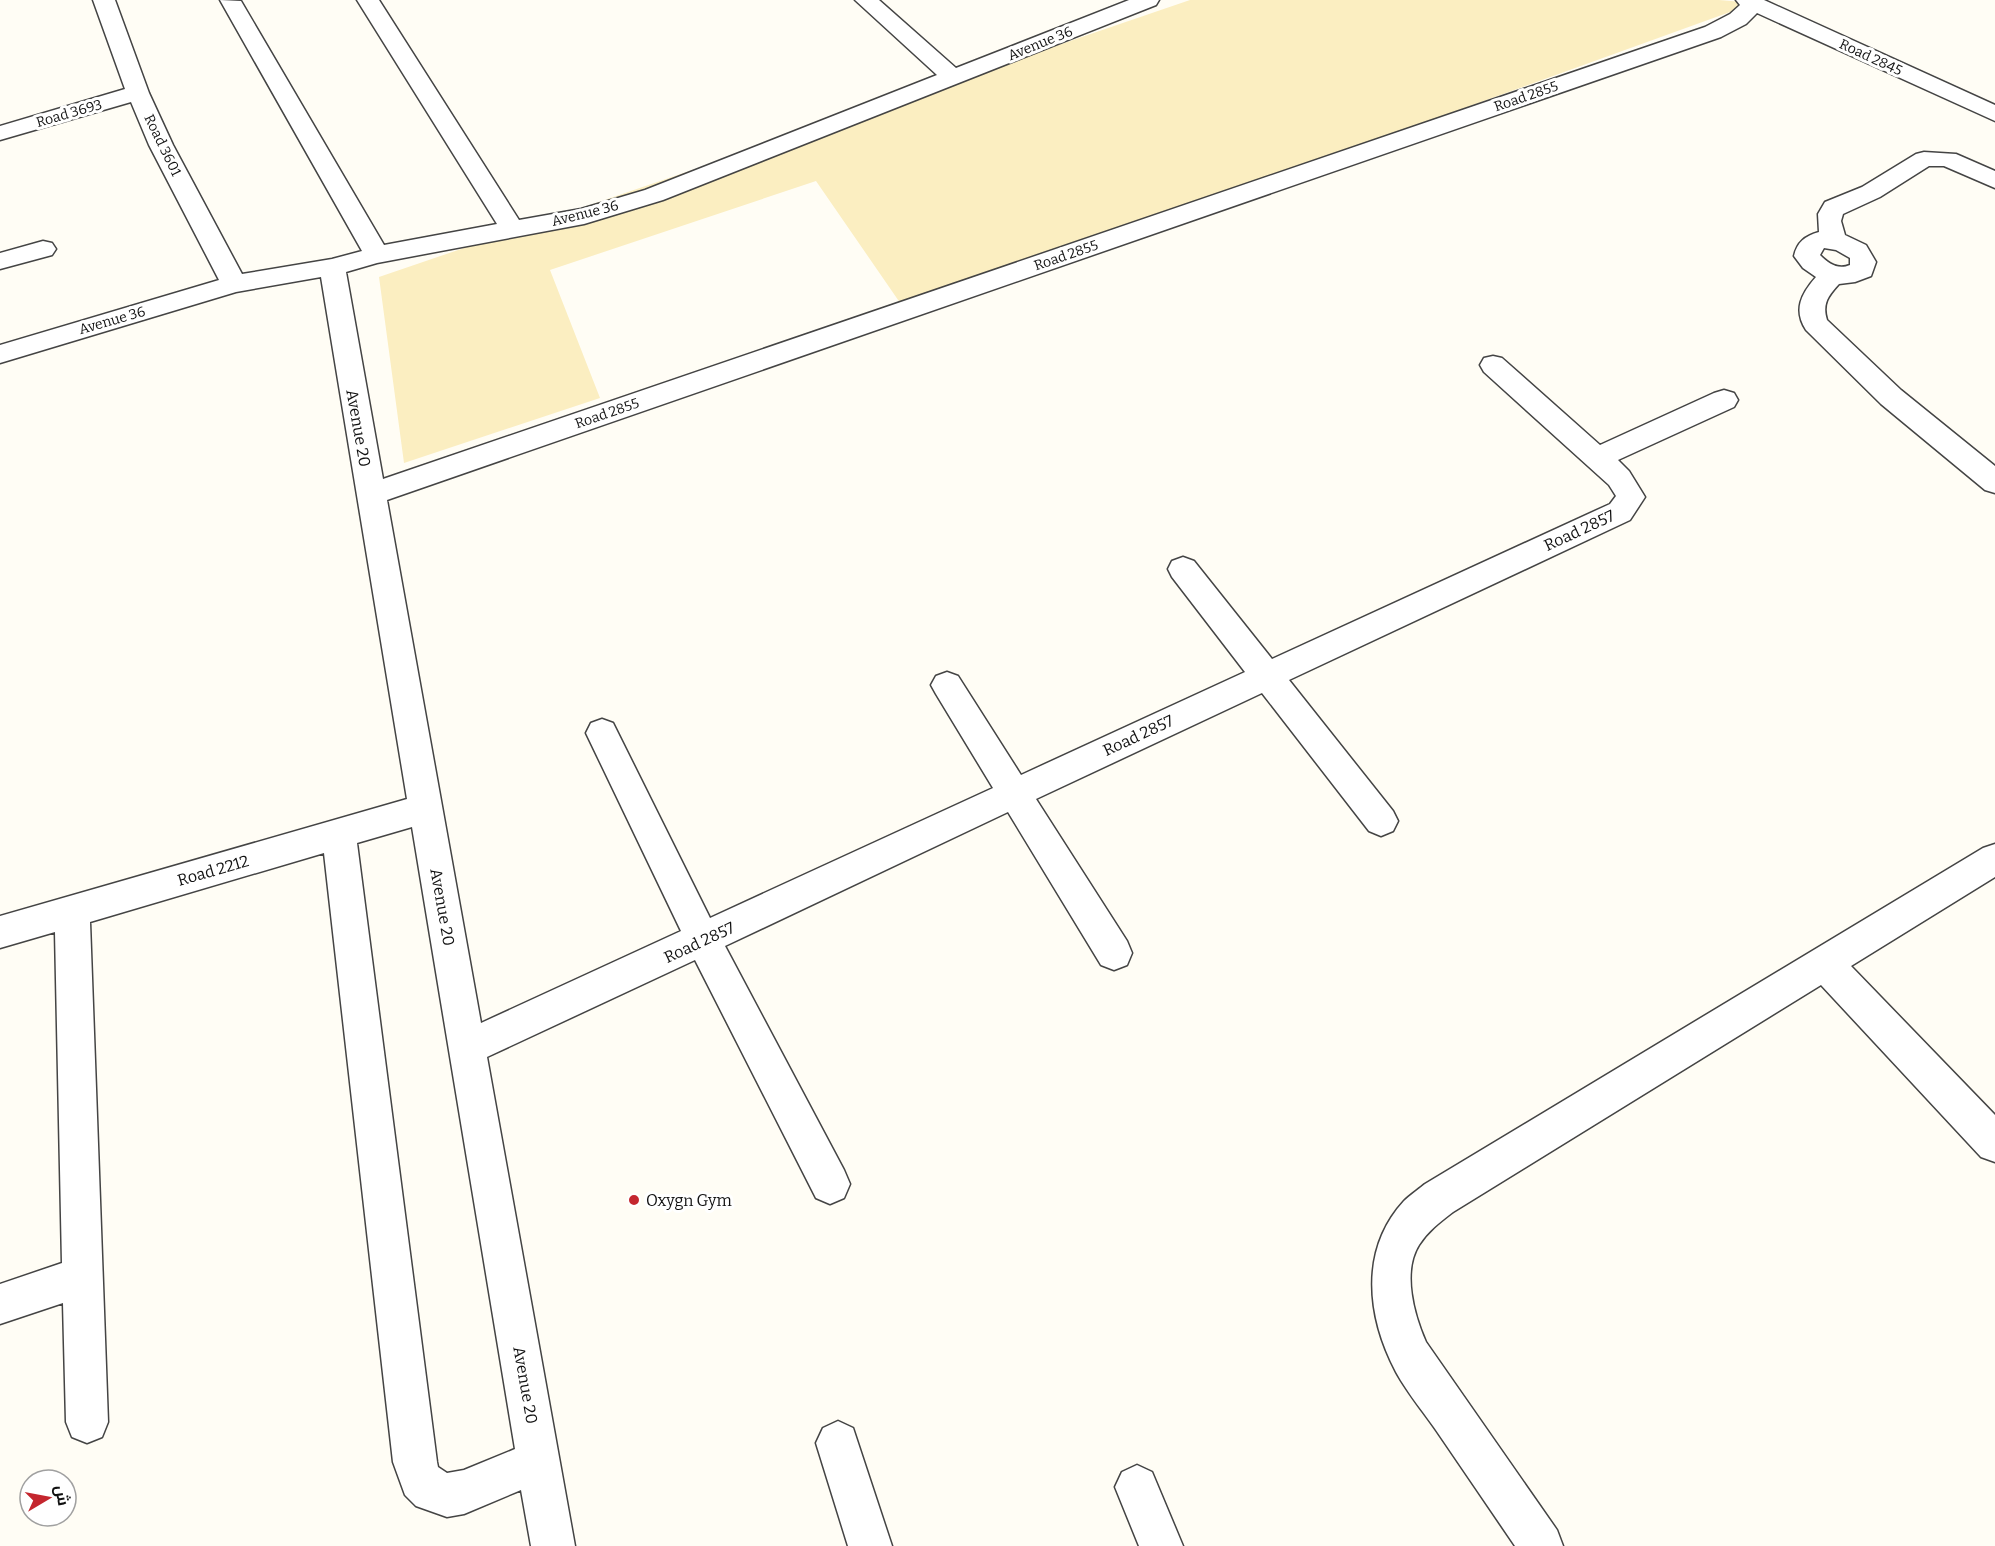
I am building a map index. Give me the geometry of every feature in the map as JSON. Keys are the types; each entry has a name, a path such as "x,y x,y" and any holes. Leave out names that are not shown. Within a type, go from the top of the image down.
{"street":[{"name":"Road 3601","path":"104,0 138,93 161,145 234,284"},
{"path":"368,0 512,229"},
{"path":"866,0 953,77"},
{"name":"Avenue 36","path":"0,354 234,284 332,267 376,255 584,216 654,195 1149,0"},
{"path":"230,1 376,255"},
{"name":"Road 2845","path":"1751,1 1995,114"},
{"name":"Road 2855","path":"371,494 1713,32 1738,19 1751,1"},
{"name":"Road 3693","path":"0,133 138,93"},
{"path":"1833,240 1829,221 1834,208 1877,188 1924,159 1948,159 1995,180"},
{"path":"1833,240 1855,249 1862,256 1865,264 1862,270 1855,274 1832,275 1821,270 1807,256 1807,249 1812,243 1833,240"},
{"path":"0,261 43,249"},
{"name":"Avenue 20","path":"332,267 554,1546"},
{"path":"1832,275 1811,305 1815,324 1891,397 1995,482"},
{"name":"Road 2857","path":"467,1048 1620,512 1631,497 1619,478 1493,365"},
{"path":"1597,458 1724,400"},
{"path":"1184,569 1381,821"},
{"path":"947,684 1114,953"},
{"path":"602,733 703,940 830,1184"},
{"name":"Road 2212","path":"0,932 426,808"},
{"path":"339,833 415,1462 420,1480 431,1491 447,1495 464,1492 539,1461"},
{"path":"1541,1546 1411,1357 1397,1325 1390,1294 1393,1263 1402,1236 1417,1215 1439,1198 1995,859"},
{"path":"72,911 87,1422"},
{"path":"1825,964 1995,1143"},
{"path":"0,1304 83,1276"},
{"path":"838,1443 870,1546"},
{"path":"1137,1487 1161,1546"}],"sand":[{"path":"1190,0 1719,0 1755,3 905,310 816,181 550,270 600,398 404,463 379,277"}],"place":[{"name":"Oxygn Gym","path":"634,1200"}]}
